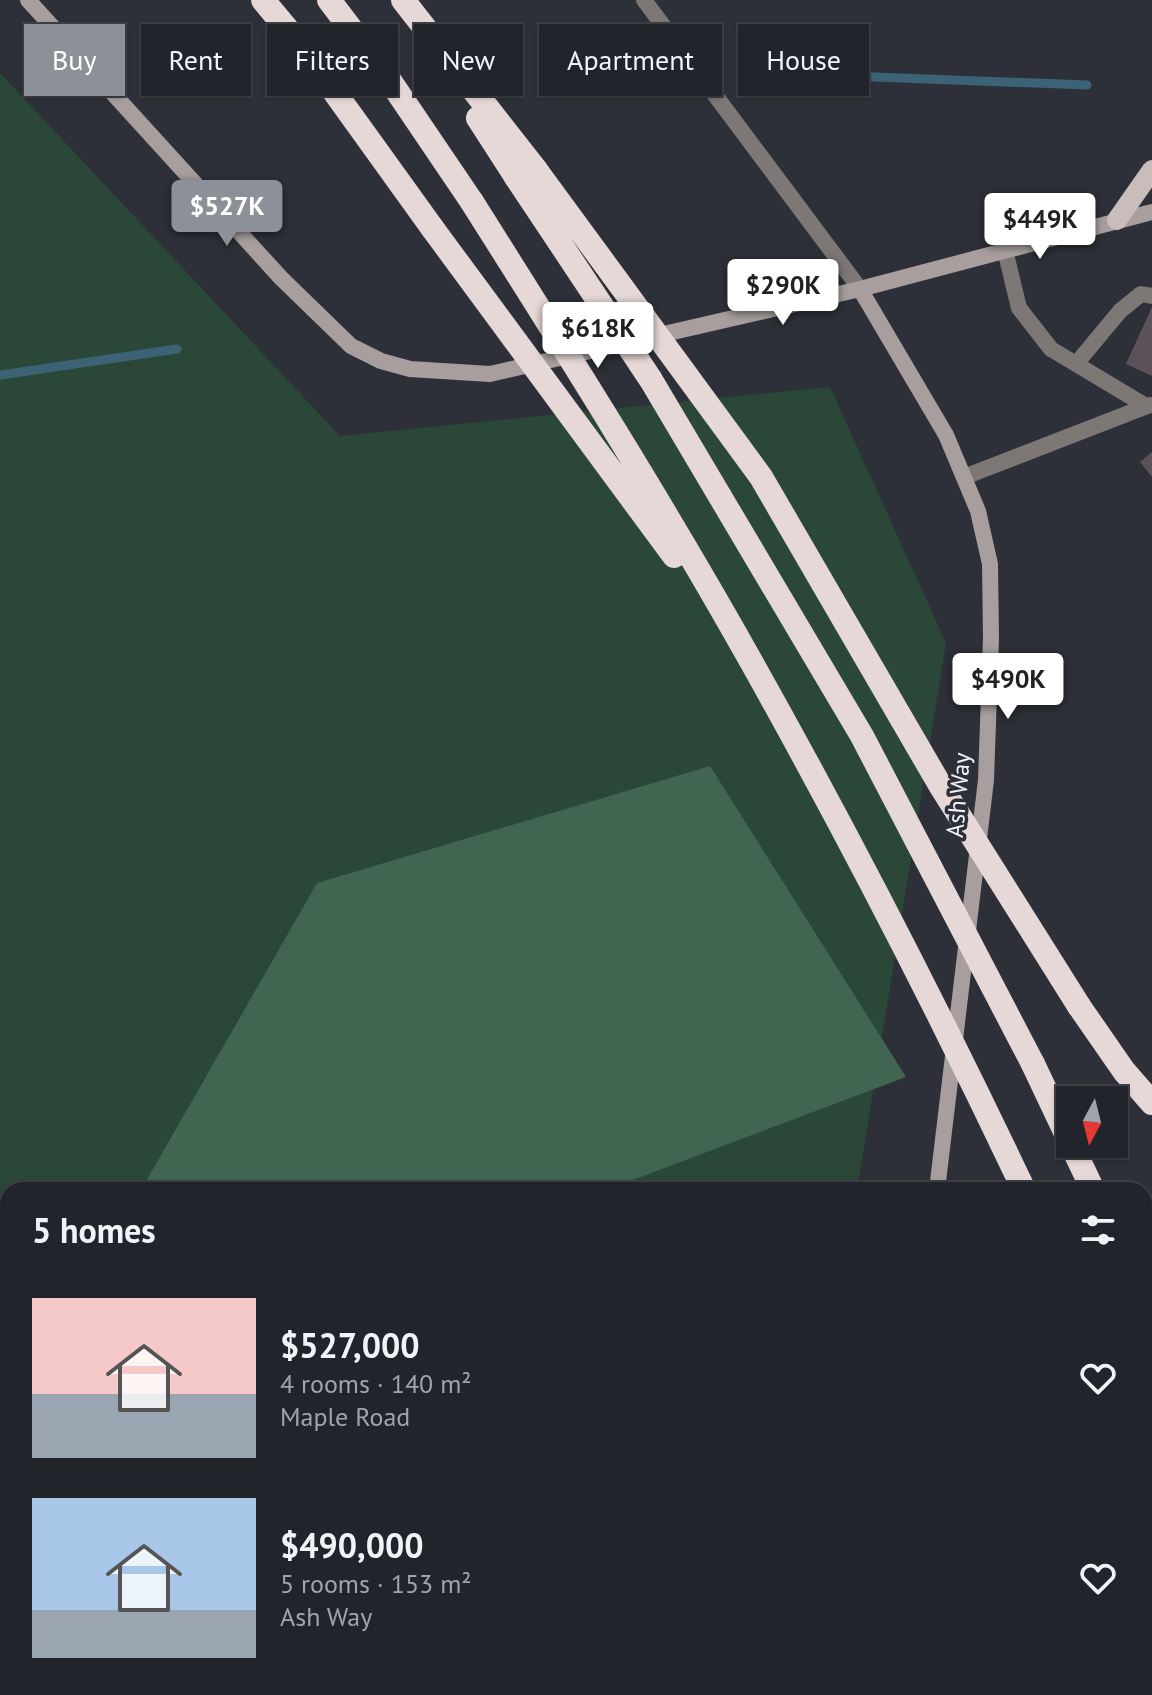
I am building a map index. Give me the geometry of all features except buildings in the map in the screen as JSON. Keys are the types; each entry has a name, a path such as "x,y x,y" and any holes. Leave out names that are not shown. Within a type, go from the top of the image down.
{"highway":[{"path":"263,0 302,47 751,661"},
{"path":"329,0 386,75 472,202 624,444 751,661 890,916 1020,1182"},
{"path":"402,0 526,173 761,477 940,785 1079,1006 1124,1071 1152,1103"},
{"path":"526,173 862,736 1056,1113"},
{"path":"1077,1158 1089,1182"}],"main road":[{"path":"1117,220 1152,170"}],"street":[{"path":"28,0 281,278 351,346 381,361 410,369 490,374 860,289 1152,212"},
{"path":"644,0 860,289"},
{"path":"1005,250 1019,308 1051,349 1149,406"},
{"name":"Ash Way","path":"860,289 946,435 978,511 990,564 986,780 938,1182"},
{"path":"1076,364 1120,311 1141,294 1152,296"},
{"path":"964,477 1149,406"}],"green space":[{"path":"0,73 340,436 830,387 946,643 858,1182 0,1182"},
{"path":"710,766 906,1077 627,1182 146,1182 317,883"}],"waterway":[{"path":"869,77 1087,85"},
{"path":"0,375 177,349"}]}
